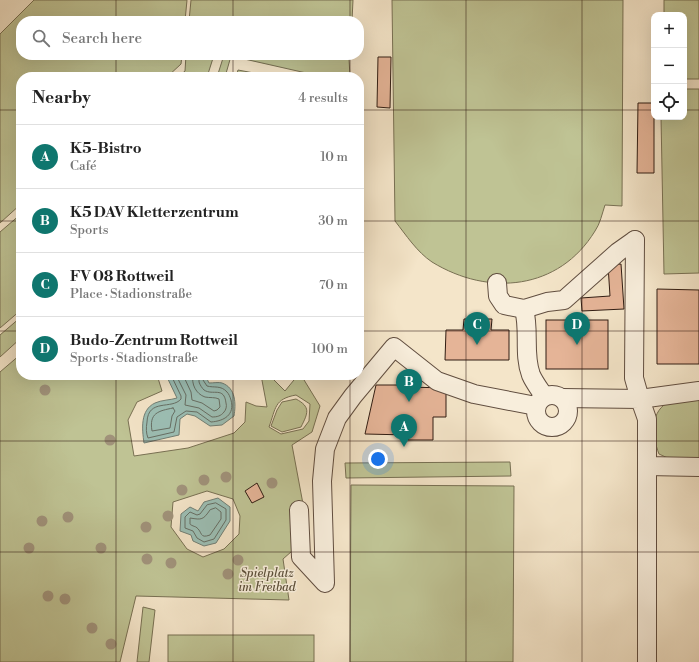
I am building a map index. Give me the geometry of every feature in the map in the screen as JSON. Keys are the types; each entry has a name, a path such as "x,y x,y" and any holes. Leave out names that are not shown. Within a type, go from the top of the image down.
{"street":[{"path":"497,284 498,296 504,305 524,310 547,302 564,300 618,252 635,240 634,378 647,419 647,662"},
{"path":"524,310 527,318 527,360 540,401"},
{"path":"299,510 302,557 325,583 322,481 325,449 337,418 353,396 394,347 437,381 474,394 540,401"},
{"path":"562,398 640,399 699,391"},
{"path":"550,394 562,398 566,402 568,408 568,415 565,421 554,427 548,427 542,424 535,413 540,401 550,394"},
{"path":"647,466 699,466"}],"green space":[{"path":"34,0 187,0 185,16 18,16"},
{"path":"191,0 353,0 352,16 189,16"},
{"path":"392,0 623,0 622,206 605,205 600,222 595,231 580,251 562,266 543,276 521,282 499,283 476,280 454,273 432,262 417,248 395,221"},
{"path":"664,0 699,0 699,79 687,79 687,12 664,12"},
{"path":"16,18 16,60 181,60 181,64 172,72 16,72 16,209 0,223 0,34"},
{"path":"186,60 212,60 209,72 184,72"},
{"path":"222,60 230,60 226,72 219,72"},
{"path":"249,60 349,60 350,72 302,72"},
{"path":"238,70 249,72 237,72"},
{"path":"687,89 699,89 699,273 664,274 661,120 687,120"},
{"path":"16,218 16,314 0,328 0,232"},
{"path":"16,321 16,343 0,357 0,335"},
{"name":"Spielplatz im Freibad","path":"16,358 16,380 159,380 162,391 137,402 128,420 134,456 188,448 234,433 245,422 246,402 256,406 267,407 262,380 274,380 285,391 294,380 304,380 320,406 312,432 292,445 309,536 283,559 289,600 136,596 120,662 0,662 0,372","holes":["296,395 310,404 309,421 303,429 281,434 269,427 277,405 283,399","207,491 233,499 240,516 239,534 224,549 203,557 187,549 171,527 173,502"]},
{"path":"699,396 699,458 670,459 659,454 655,439 654,424 659,411 664,405 671,401"},
{"path":"296,399 304,405 307,411 301,427 282,432 271,426 277,410 282,402"},
{"path":"510,462 511,476 346,478 345,463"},
{"path":"351,485 514,486 513,662 350,662"},
{"path":"143,607 155,610 149,662 137,662"},
{"path":"168,635 314,635 314,662 168,662"}],"water":[{"path":"168,380 208,380 209,383 222,383 227,385 234,397 234,416 222,425 210,426 195,416 187,414 180,419 179,435 144,443 143,420 147,410 150,406 157,402 177,398"},
{"path":"218,498 230,507 230,521 216,543 204,546 193,541 191,535 180,531 181,514 190,507 198,511 204,502"}],"building":[{"path":"378,57 391,57 390,108 377,107"},
{"path":"638,103 651,103 651,120 654,120 654,173 637,173"},
{"path":"621,264 624,309 582,311 581,298 610,296 608,265"},
{"path":"657,289 699,290 699,364 657,364"},
{"path":"464,319 492,319 491,330 509,330 509,360 445,360 446,330 463,330"},
{"path":"546,320 608,320 608,369 546,369"},
{"path":"376,385 408,385 408,387 446,388 446,417 433,417 433,440 408,440 408,435 365,434"},
{"path":"257,483 264,497 252,503 245,491"}],"place":[{"name":"FV 08 Rottweil","path":"477,345"},
{"name":"Budo-Zentrum Rottweil","path":"577,345"},
{"name":"K5 DAV Kletterzentrum","path":"409,402"},
{"name":"K5-Bistro","path":"404,447"}]}
